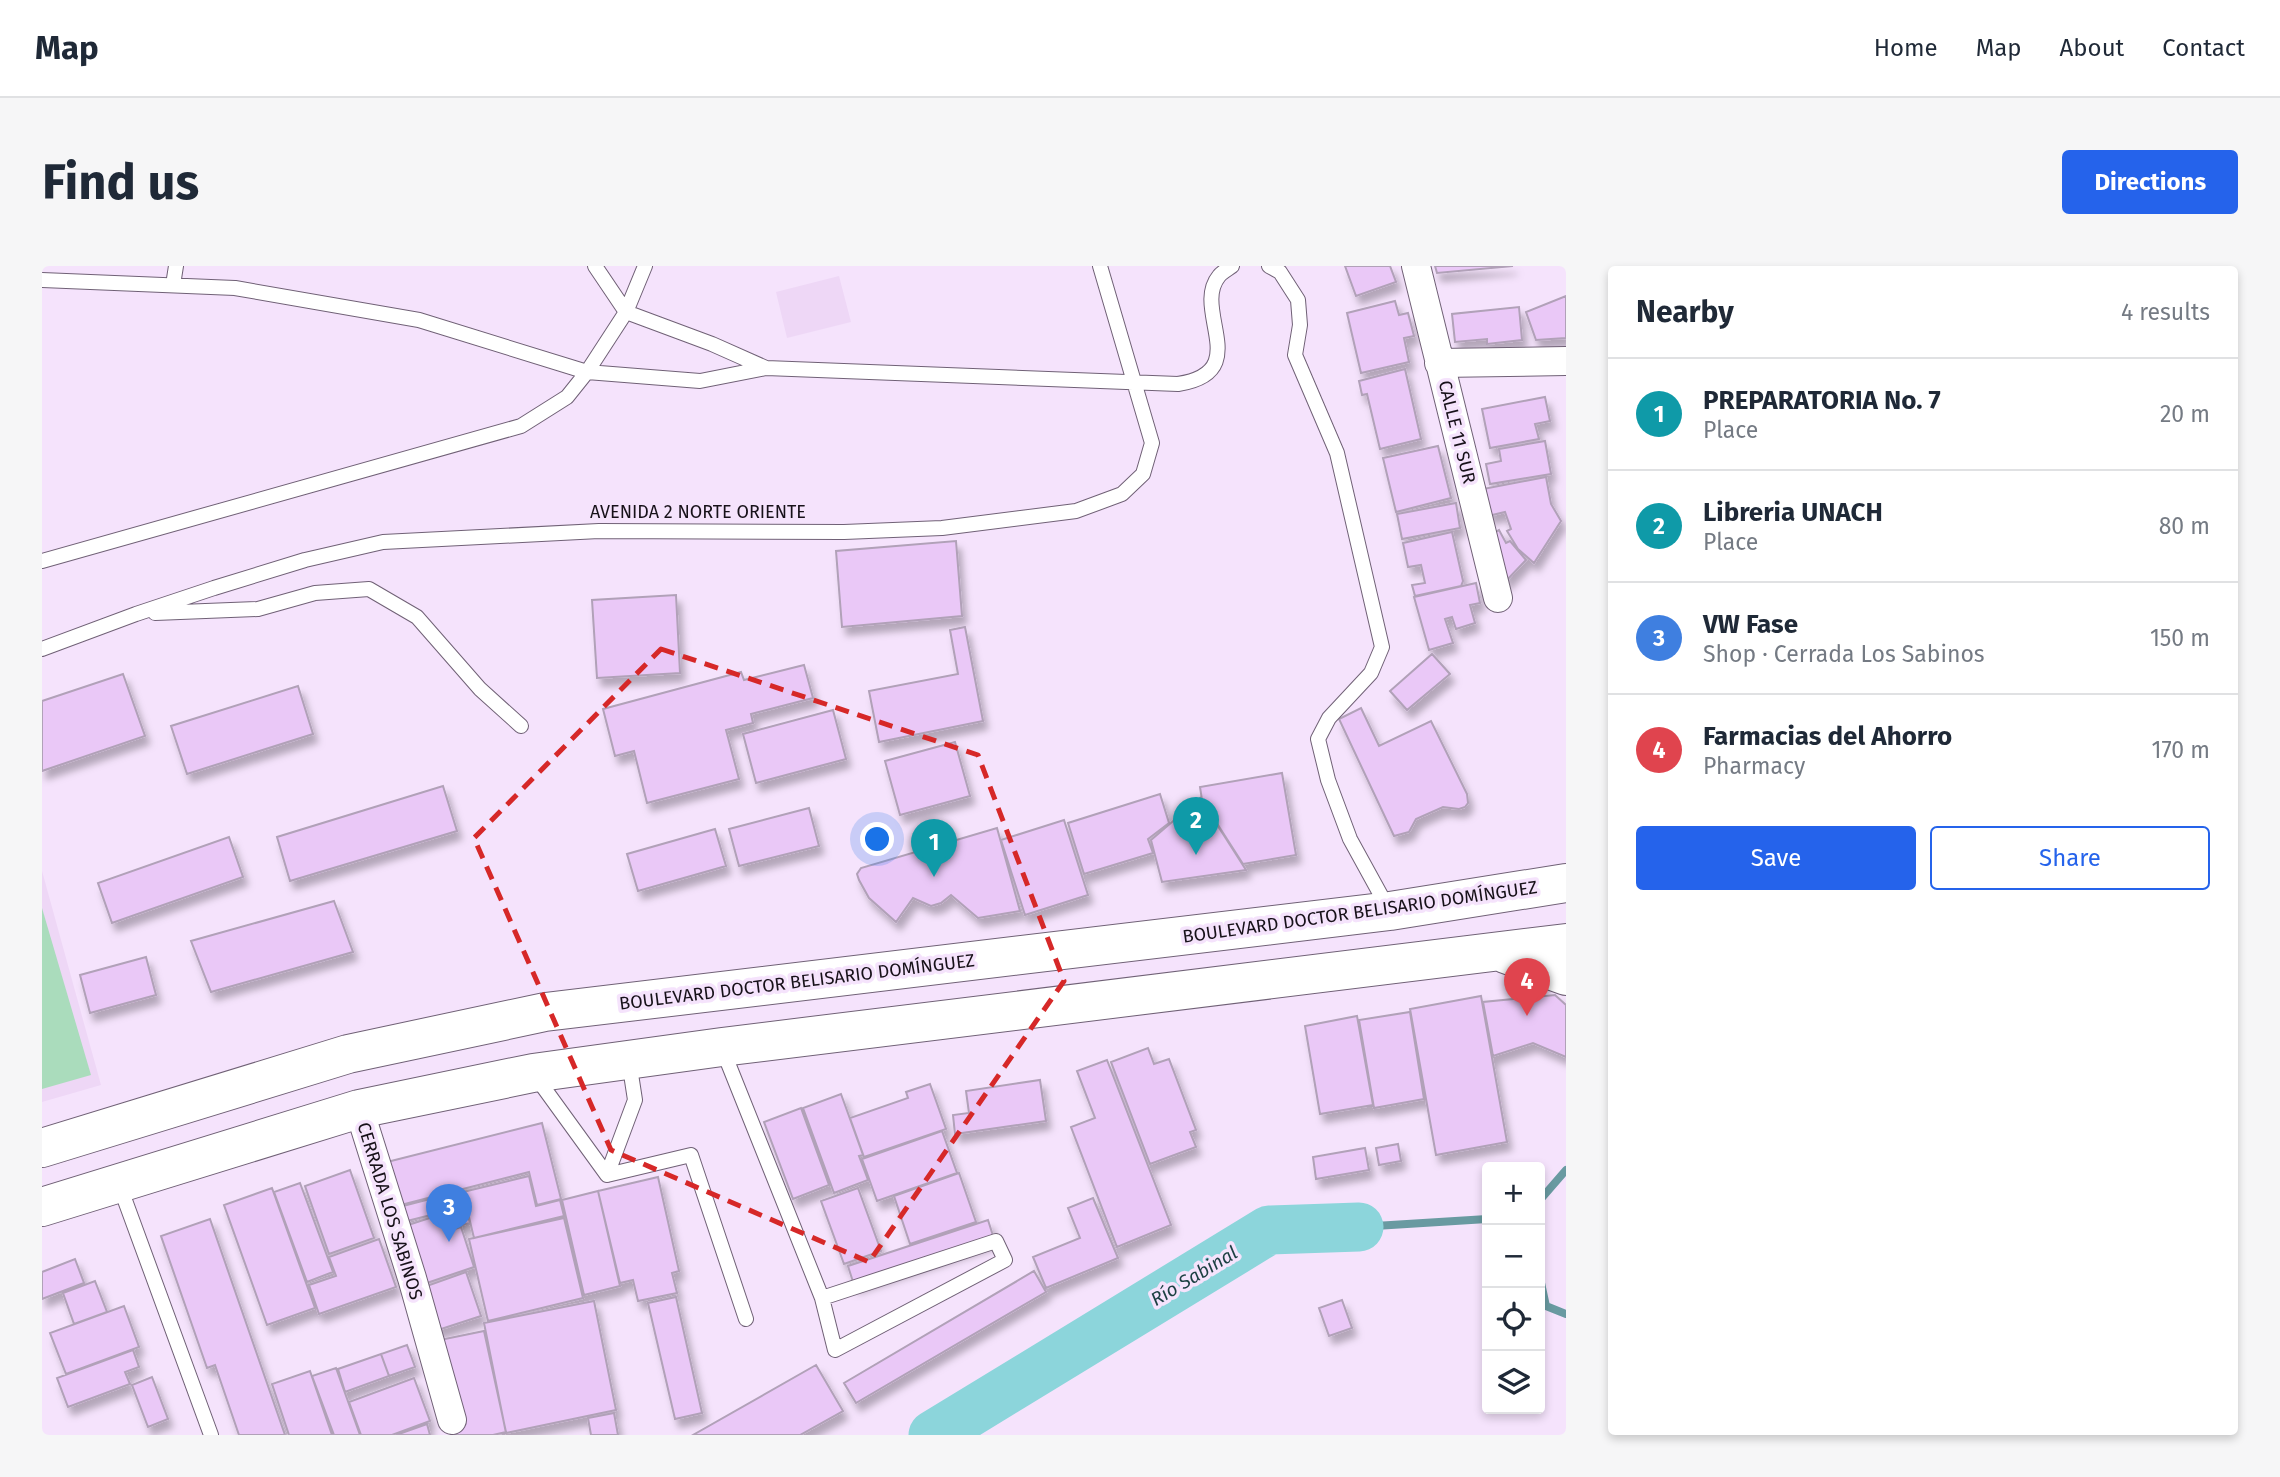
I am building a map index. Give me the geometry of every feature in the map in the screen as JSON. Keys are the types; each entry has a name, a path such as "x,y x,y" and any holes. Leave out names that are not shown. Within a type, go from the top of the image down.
{"main road":[{"name":"BOULEVARD DOCTOR BELISARIO DOMÍNGUEZ","path":"42,1148 348,1054 544,1012 1390,911 1566,883"},
{"path":"42,1207 359,1109 533,1073 722,1047 1566,943"},
{"path":"1497,951 1566,976"}],"street":[{"name":"CALLE 11 SUR","path":"1416,266 1498,598"},
{"path":"1439,363 1566,361"},
{"name":"CERRADA LOS SABINOS","path":"359,1109 452,1420"}],"lane":[{"path":"173,285 176,266"},
{"path":"595,266 626,312 712,344 766,368"},
{"path":"42,561 521,426 567,397 587,372 626,312 645,266"},
{"name":"AVENIDA 2 NORTE ORIENTE","path":"42,649 136,614 305,560 383,542 599,531 844,532 942,528 1076,510 1122,494 1143,474 1152,443 1100,266"},
{"path":"42,280 235,288 419,320 587,372 700,381 766,368 1178,384 1197,381 1212,372 1217,356 1212,297 1217,277 1232,266"},
{"path":"1269,266 1280,272 1298,300 1300,325 1295,355 1338,453 1382,648 1371,673 1329,718 1318,739 1328,780 1350,839 1390,911"},
{"path":"136,614 258,609 315,593 369,589 417,617 480,690 521,726"},
{"path":"722,1047 822,1298 835,1350 1005,1260 996,1241 822,1298"},
{"path":"607,1175 635,1100 629,1060"},
{"path":"533,1073 607,1175"},
{"path":"607,1175 691,1155 746,1319"},
{"path":"119,1183 211,1435"}],"highlighted area":[{"path":"661,649 978,755 1064,981 869,1262 611,1150 474,838"}],"shaded area":[{"path":"839,276 851,322 787,338 776,292"},
{"path":"42,871 101,1085 42,1102"}],"green space":[{"path":"42,908 91,1075 42,1089"}],"building":[{"path":"1345,266 1390,266 1396,282 1356,296"},
{"path":"1435,266 1513,266 1437,273"},
{"path":"1566,296 1566,338 1536,340 1526,312"},
{"path":"1395,301 1399,315 1408,313 1414,336 1404,338 1409,362 1361,373 1347,313"},
{"path":"1519,307 1522,340 1487,344 1487,339 1455,342 1452,314"},
{"path":"1405,369 1421,439 1380,449 1367,394 1362,395 1359,381"},
{"path":"1545,397 1550,421 1535,424 1539,439 1490,448 1482,409"},
{"path":"1545,441 1551,474 1490,484 1486,464 1501,461 1499,449"},
{"path":"1438,446 1451,498 1396,512 1383,458"},
{"path":"1546,477 1551,504 1561,521 1534,563 1518,549 1507,531 1511,529 1505,512 1488,516 1483,489"},
{"path":"1456,503 1460,528 1402,539 1397,514"},
{"path":"1499,530 1506,543 1510,541 1526,560 1505,582 1491,535"},
{"path":"1452,532 1463,581 1461,586 1415,596 1412,585 1425,583 1421,565 1408,567 1403,543"},
{"path":"956,541 962,616 842,627 836,551"},
{"path":"1476,583 1480,603 1470,605 1475,623 1456,629 1452,617 1445,619 1453,643 1429,650 1414,597"},
{"path":"676,595 680,673 597,678 592,600"},
{"path":"965,627 983,721 879,742 869,691 958,674 950,630"},
{"path":"1432,654 1450,674 1407,710 1390,691"},
{"path":"804,665 813,698 751,714 753,723 726,730 739,779 647,803 634,751 615,756 603,709 741,672 744,680"},
{"path":"123,674 145,736 42,771 42,701"},
{"path":"298,686 313,734 187,774 171,726"},
{"path":"1361,708 1379,746 1431,721 1467,794 1468,803 1465,807 1443,807 1416,819 1409,832 1394,836 1339,719"},
{"path":"833,710 846,759 756,783 743,734"},
{"path":"955,742 970,796 900,815 885,761"},
{"path":"1282,773 1296,855 1243,864 1202,800 1200,787"},
{"path":"443,786 457,831 290,881 277,837"},
{"path":"1160,794 1169,823 1148,839 1153,853 1084,874 1068,823"},
{"path":"1200,798 1246,870 1162,882 1151,840"},
{"path":"809,808 819,846 739,866 729,829"},
{"path":"1064,820 1088,895 1025,915 1001,840"},
{"path":"997,828 1020,911 978,918 951,895 941,903 931,906 913,898 896,922 869,898 859,880 857,874 861,868"},
{"path":"715,829 726,866 638,891 627,854"},
{"path":"229,837 243,877 112,923 98,883"},
{"path":"334,901 353,952 211,992 191,941"},
{"path":"146,957 156,995 90,1013 80,975"},
{"path":"1555,995 1566,1005 1566,1057 1533,1043 1493,1056 1483,1002"},
{"path":"1481,996 1507,1142 1436,1155 1410,1009"},
{"path":"1410,1012 1424,1099 1374,1108 1359,1020"},
{"path":"1357,1016 1373,1105 1320,1114 1305,1026"},
{"path":"1148,1048 1154,1064 1169,1059 1196,1130 1190,1132 1196,1147 1150,1164 1111,1062"},
{"path":"1107,1060 1171,1225 1117,1247 1071,1127 1095,1118 1077,1071"},
{"path":"1040,1080 1046,1121 955,1134 953,1115 969,1113 966,1091"},
{"path":"930,1084 946,1129 864,1157 850,1118 908,1098 906,1092"},
{"path":"841,1094 863,1155 859,1156 868,1180 834,1193 803,1108"},
{"path":"801,1108 829,1185 793,1199 764,1122"},
{"path":"542,1123 561,1199 537,1205 529,1172 397,1206 387,1162"},
{"path":"942,1131 957,1173 877,1201 862,1159"},
{"path":"1398,1144 1401,1161 1379,1165 1376,1148"},
{"path":"1365,1148 1369,1170 1316,1179 1313,1157"},
{"path":"350,1170 374,1238 329,1254 305,1186"},
{"path":"959,1173 976,1222 910,1244 894,1196"},
{"path":"529,1176 536,1206 560,1200 564,1216 474,1238 463,1192"},
{"path":"658,1177 679,1271 672,1273 677,1293 638,1301 633,1280 620,1283 598,1191"},
{"path":"300,1183 333,1272 307,1282 274,1192"},
{"path":"272,1188 315,1308 267,1325 224,1205"},
{"path":"858,1188 881,1251 844,1264 821,1201"},
{"path":"461,1191 470,1223 447,1229 443,1212 403,1222 399,1207"},
{"path":"598,1191 620,1286 584,1295 562,1200"},
{"path":"1093,1198 1118,1258 1046,1288 1033,1257 1080,1238 1068,1208"},
{"path":"442,1214 448,1231 461,1227 474,1267 424,1284 405,1226"},
{"path":"564,1218 583,1298 488,1321 469,1239"},
{"path":"210,1219 285,1435 239,1435 215,1365 207,1368 161,1236"},
{"path":"988,1220 994,1239 854,1285 848,1266"},
{"path":"379,1239 396,1287 319,1314 309,1285 336,1276 329,1257"},
{"path":"75,1259 84,1283 42,1299 42,1272"},
{"path":"1034,1271 1046,1292 856,1403 844,1383"},
{"path":"466,1272 481,1316 435,1331 421,1288"},
{"path":"95,1281 107,1312 74,1324 63,1293"},
{"path":"676,1297 702,1413 675,1419 648,1303"},
{"path":"1342,1300 1352,1328 1329,1336 1319,1308"},
{"path":"594,1301 616,1410 506,1433 484,1323"},
{"path":"124,1306 139,1347 66,1374 50,1333"},
{"path":"484,1331 506,1432 493,1435 455,1435 435,1341"},
{"path":"407,1345 415,1367 389,1376 381,1354"},
{"path":"133,1350 139,1367 125,1372 130,1384 68,1407 57,1378"},
{"path":"381,1354 389,1376 345,1392 338,1369"},
{"path":"816,1365 843,1411 800,1435 693,1435"},
{"path":"336,1368 360,1435 334,1435 312,1376"},
{"path":"310,1371 332,1435 289,1435 272,1384"},
{"path":"152,1377 168,1419 148,1427 132,1385"},
{"path":"414,1378 430,1421 392,1435 361,1435 349,1402"},
{"path":"614,1413 618,1435 591,1435 588,1418"},
{"path":"427,1424 430,1435 396,1435"}],"waterway":[{"name":"Río Sabinal","path":"1545,1194 1566,1170"},
{"name":"Río Sabinal","path":"1359,1227 1482,1219"},
{"name":"Río Sabinal","path":"933,1435 1269,1230 1359,1227"},
{"path":"1542,1288 1546,1306 1566,1314"}],"place":[{"name":"Libreria UNACH","path":"1196,855"},
{"name":"PREPARATORIA No. 7","path":"934,877"},
{"name":"Farmacias del Ahorro","path":"1527,1016"},
{"name":"VW Fase","path":"449,1242"}]}
